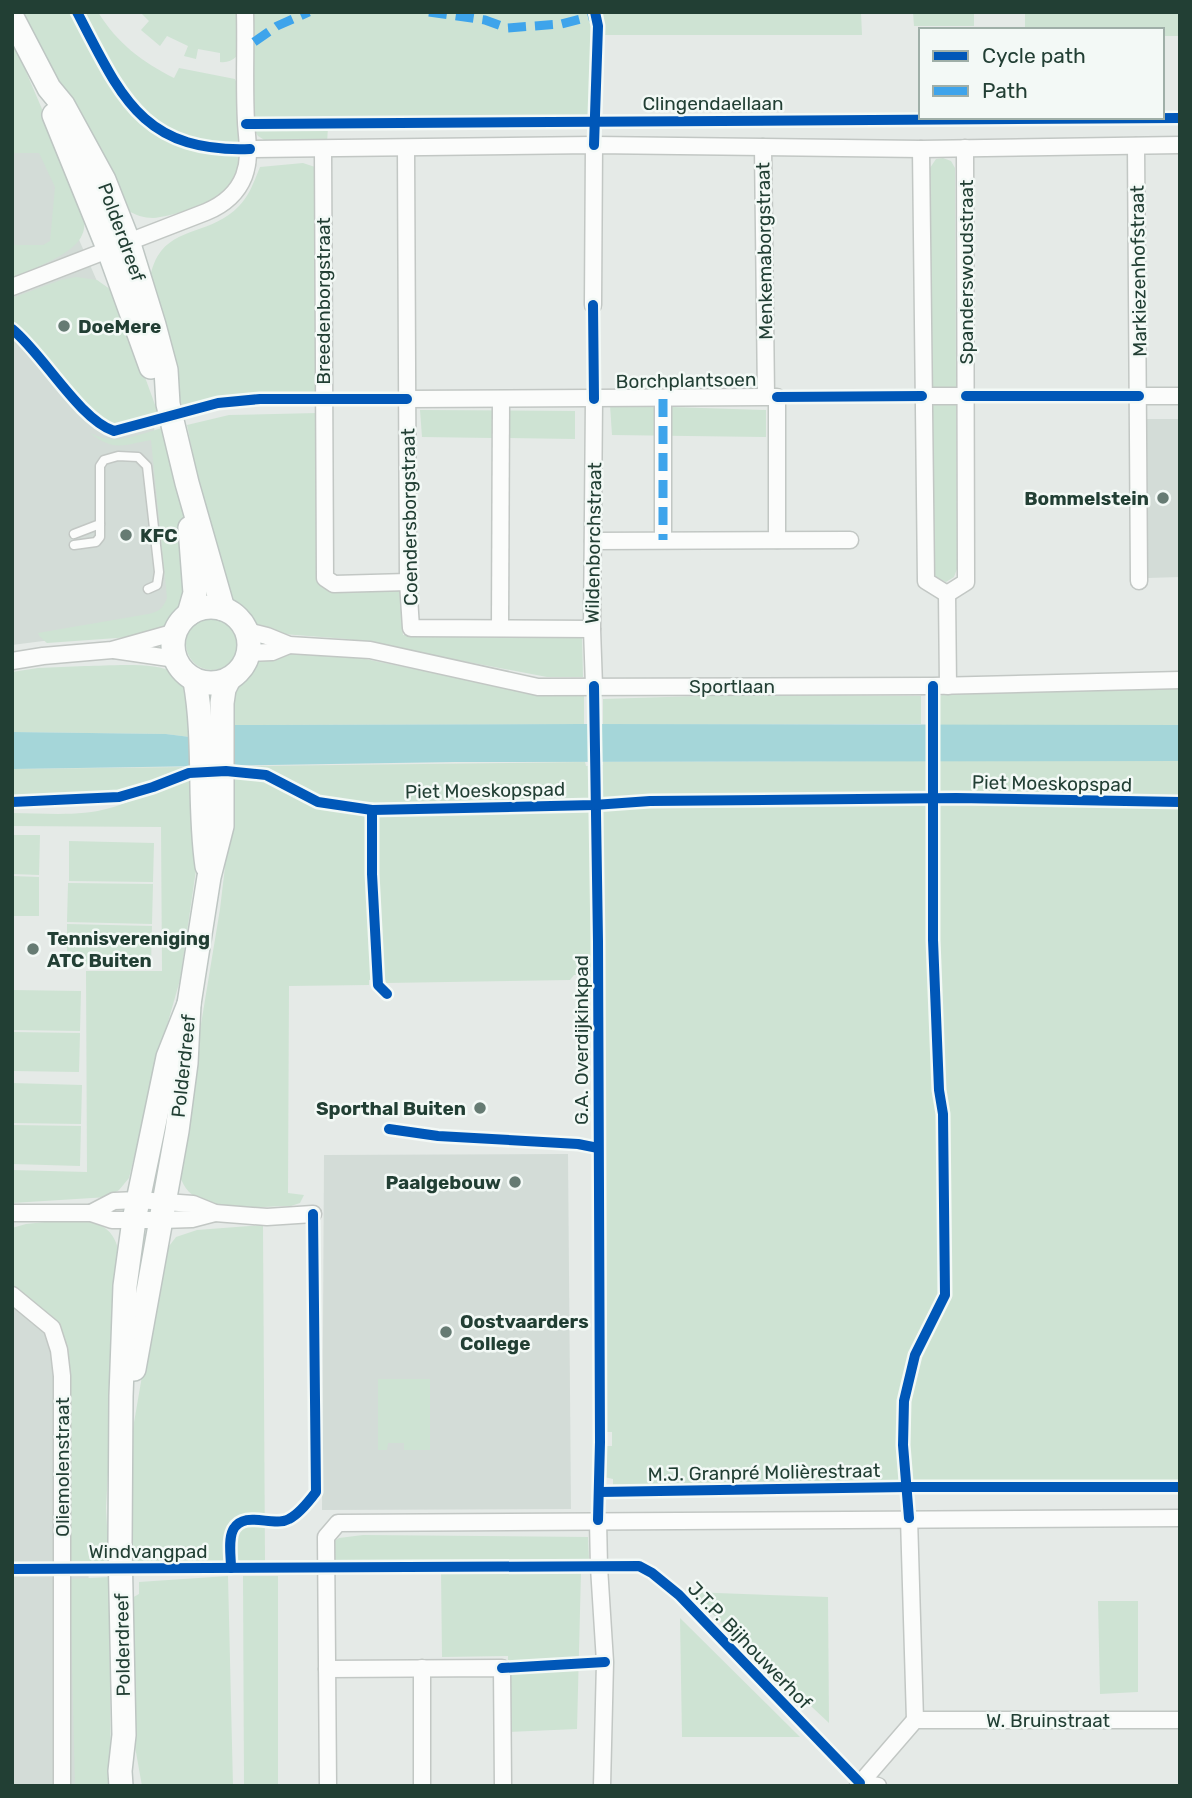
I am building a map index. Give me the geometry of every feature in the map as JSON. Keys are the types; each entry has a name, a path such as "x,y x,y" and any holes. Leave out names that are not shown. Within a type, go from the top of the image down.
{"main road":[{"name":"Polderdreef","path":"12,18 49,88 50,105 118,245 153,372 167,396 187,483 223,608"},
{"name":"Polderdreef","path":"182,623 195,593 187,483"},
{"path":"190,1004 209,877 204,842 213,795 216,696 237,675 248,642 234,614 223,608 205,607 182,623 172,642 182,670 216,696"},
{"path":"195,681 205,684 216,696"},
{"name":"Polderdreef","path":"121,1786 124,1735 120,1546 125,1286 136,1210 168,1057 190,1004"},
{"name":"Polderdreef","path":"121,1430 163,1211 186,1063 190,1004"},
{"name":"Polderdreef","path":"124,1735 136,1786"}],"street":[{"path":"12,287 216,208 242,181 250,149 246,124 245,12"},
{"path":"250,149 594,145 921,149 1180,145"},
{"path":"593,305 594,145"},
{"name":"Markiezenhofstraat","path":"1136,146 1139,581"},
{"name":"Menkemaborgstraat","path":"763,147 777,540"},
{"name":"Coendersborgstraat","path":"406,148 408,582 411,628 592,629"},
{"name":"Spanderswoudstraat","path":"947,594 966,582 965,148"},
{"name":"Breedenborgstraat","path":"323,149 325,578 334,584 408,582"},
{"path":"921,149 926,581 947,594 948,686"},
{"path":"922,396 966,396"},
{"path":"1139,396 1180,396"},
{"name":"Borchplantsoen","path":"407,399 771,397"},
{"path":"500,628 501,398"},
{"name":"Wildenborchstraat","path":"594,399 594,687"},
{"path":"663,399 663,540"},
{"path":"593,541 850,541"},
{"path":"111,650 182,623"},
{"name":"Sportlaan","path":"248,642 272,652 289,645 370,650 538,687 948,686 1180,680"},
{"path":"12,661 111,650 177,662"},
{"path":"12,1213 91,1213 114,1201 136,1210 163,1211 193,1204 215,1213 282,1218 313,1214"},
{"name":"Oliemolenstraat","path":"12,1295 52,1328 60,1350 62,1786"},
{"path":"860,1785 915,1720 909,1518"},
{"path":"328,1786 326,1538 338,1523 1180,1518"},
{"path":"598,1520 598,1567 605,1662 603,1786"},
{"path":"422,1668 422,1786"},
{"path":"327,1669 502,1668 503,1786"},
{"name":"W. Bruinstraat","path":"915,1720 1180,1720"},
{"path":"860,1785 878,1786"}],"lane":[{"path":"74,545 96,542 100,537 100,466 104,460 118,456 138,457 147,466 159,572 157,585 149,589"},
{"path":"74,534 100,524"}],"shaded area":[{"name":"DoeMere","path":"12,52 20,67 80,242 153,410 159,503 168,577 168,625 12,645"},
{"name":"Bommelstein","path":"1146,419 1180,419 1180,577 1148,578"},
{"name":"Oostvaarders College","path":"568,1154 571,1509 322,1510 324,1155"},
{"path":"12,1244 87,1343 90,1786 12,1786"}],"green space":[{"path":"18,12 73,12 117,93 132,113 150,129 173,141 202,149 238,153 236,174 229,189 211,201 169,215 153,218 136,215 127,210"},
{"path":"82,12 98,12 113,33 131,51 174,78 179,68 235,79 238,86 238,145 176,134 155,122 123,88"},
{"path":"140,12 238,12 237,56 220,62 220,53 198,49 196,59 184,56 188,46 167,36 160,46 141,30 149,21"},
{"path":"252,12 591,12 594,29 588,116 252,121"},
{"path":"601,12 861,12 862,35 603,35"},
{"path":"913,12 974,12 974,26 914,26"},
{"path":"1025,12 1180,12 1180,36 1164,36 1164,28 1025,28"},
{"path":"12,39 84,207 84,229 70,249 51,261 12,278 12,245 43,245 50,241 55,187 39,153 12,153"},
{"path":"328,127 327,143 266,141 258,136 253,128"},
{"path":"936,159 951,161 955,168 956,387 931,387 930,168"},
{"path":"303,163 318,168 318,396 223,399 183,410 149,284 154,264 162,250 172,241 226,217 239,206 249,193 260,167"},
{"path":"76,277 97,280 114,292 158,413 121,424 107,420 63,381 12,324 12,298"},
{"path":"931,404 956,405 957,569 954,577 946,582 934,576"},
{"path":"610,405 766,410 766,437 612,435"},
{"path":"420,410 575,411 575,439 422,437"},
{"path":"317,413 318,572 326,589 401,590 403,635 582,634 583,677 547,677 347,639 270,633 253,628 230,605 218,579 187,425 229,415"},
{"path":"162,428 177,472 184,516 189,586 183,610 164,631 145,636 47,643 38,633 152,613 160,609 167,598 151,440 119,446 106,443 90,433 117,439"},
{"path":"212,618 222,620 230,626 236,634 236,654 230,662 222,668 212,670 202,668 194,662 188,654 186,644 188,634 194,626 202,620"},
{"path":"301,652 351,656 524,692 584,696 584,724 229,725 232,689 240,679 261,659"},
{"path":"119,665 166,669 188,684 190,737 166,734 12,732 12,672 38,668"},
{"path":"1180,679 1180,725 940,725 939,696 953,692"},
{"path":"730,695 921,696 921,724 603,724 603,699"},
{"path":"1180,760 1180,1487 613,1487 613,1479 604,1477 604,1446 612,1446 612,1432 604,1432 601,974 574,975 570,980 386,983 385,979 369,980 369,985 289,986 288,1193 304,1195 300,1203 291,1206 244,1208 211,1204 186,1189 180,1175 191,1085 220,909 230,777 259,781 276,776 252,766 585,762 586,766 603,765 603,762"},
{"path":"186,767 101,799 12,802 12,769"},
{"path":"197,780 196,870 180,980 129,1178 119,1190 108,1197 12,1203 12,1170 87,1172 86,971 162,971 161,827 12,826 12,813 61,814 98,811 175,784"},
{"path":"12,835 40,835 39,875 12,874"},
{"path":"69,841 154,843 153,882 69,881"},
{"path":"12,876 39,877 39,916 12,916"},
{"path":"68,883 153,884 152,924 67,922"},
{"path":"67,924 152,926 151,965 67,964"},
{"path":"12,990 81,991 80,1031 12,1030"},
{"path":"12,1032 80,1033 79,1072 12,1071"},
{"path":"12,1083 82,1085 81,1124 12,1123"},
{"path":"12,1125 81,1126 80,1166 12,1164"},
{"path":"54,1221 88,1222 105,1228 117,1244 120,1257 106,1508 109,1563 70,1563 69,1350 54,1322 12,1288 12,1228"},
{"path":"263,1225 265,1561 129,1562 131,1440 163,1254 176,1237 197,1230"},
{"path":"378,1379 430,1379 430,1450 404,1450 404,1443 388,1443 387,1450 378,1450"},
{"path":"363,1535 588,1537 589,1559 333,1561 333,1542 339,1538"},
{"path":"441,1571 581,1572 577,1729 507,1732 508,1656 442,1657"},
{"path":"228,1576 233,1786 142,1786 131,1724 130,1599 139,1594 139,1582"},
{"path":"243,1576 278,1576 278,1786 244,1786"},
{"path":"109,1577 111,1786 75,1786 70,1579"},
{"path":"689,1592 828,1597 829,1723"},
{"path":"1098,1601 1138,1601 1138,1692 1100,1694"},
{"path":"680,1618 800,1737 682,1737"}],"water":[{"path":"229,725 1180,725 1180,761 455,762 12,769 12,732 166,734 190,737"}],"marked path":[{"path":"254,42 277,26 309,12"},
{"path":"429,12 485,20 507,28 561,24 596,15"},
{"path":"663,399 663,540"}],"cycle path":[{"path":"77,12 123,93 159,130 184,141 213,148 250,149"},
{"path":"594,145 598,26 595,12"},
{"name":"Clingendaellaan","path":"1164,118 1180,118"},
{"name":"Clingendaellaan","path":"246,124 1024,119"},
{"path":"593,305 594,399"},
{"path":"12,329 88,414 114,431 218,403 260,399 407,399"},
{"path":"777,397 922,396"},
{"path":"966,396 1139,396"},
{"name":"G.A. Overdijkinkpad","path":"594,686 598,941 598,1520"},
{"path":"909,1518 903,1445 904,1401 915,1355 945,1295 943,1114 939,1090 933,940 933,686"},
{"name":"Piet Moeskopspad","path":"12,802 119,797 189,773 226,771 266,775 318,802 372,810 594,805 650,801 956,798 1180,802"},
{"path":"372,810 372,874 378,985 387,994"},
{"path":"389,1129 438,1136 578,1144 598,1148"},
{"path":"231,1568 231,1539 238,1524 251,1520 275,1522 289,1519 316,1492 313,1214"},
{"name":"M.J. Granpré Molièrestraat","path":"600,1492 907,1487 1180,1487"},
{"name":"Windvangpad","path":"12,1569 639,1566 679,1595 860,1783"},
{"path":"502,1668 605,1662"}],"place":[{"name":"DoeMere","path":"64,326"},
{"name":"Bommelstein","path":"1163,498"},
{"name":"KFC","path":"126,535"},
{"name":"Tennisvereniging ATC Buiten","path":"33,949"},
{"name":"Sporthal Buiten","path":"480,1108"},
{"name":"Paalgebouw","path":"515,1182"},
{"name":"Oostvaarders College","path":"446,1332"}]}
